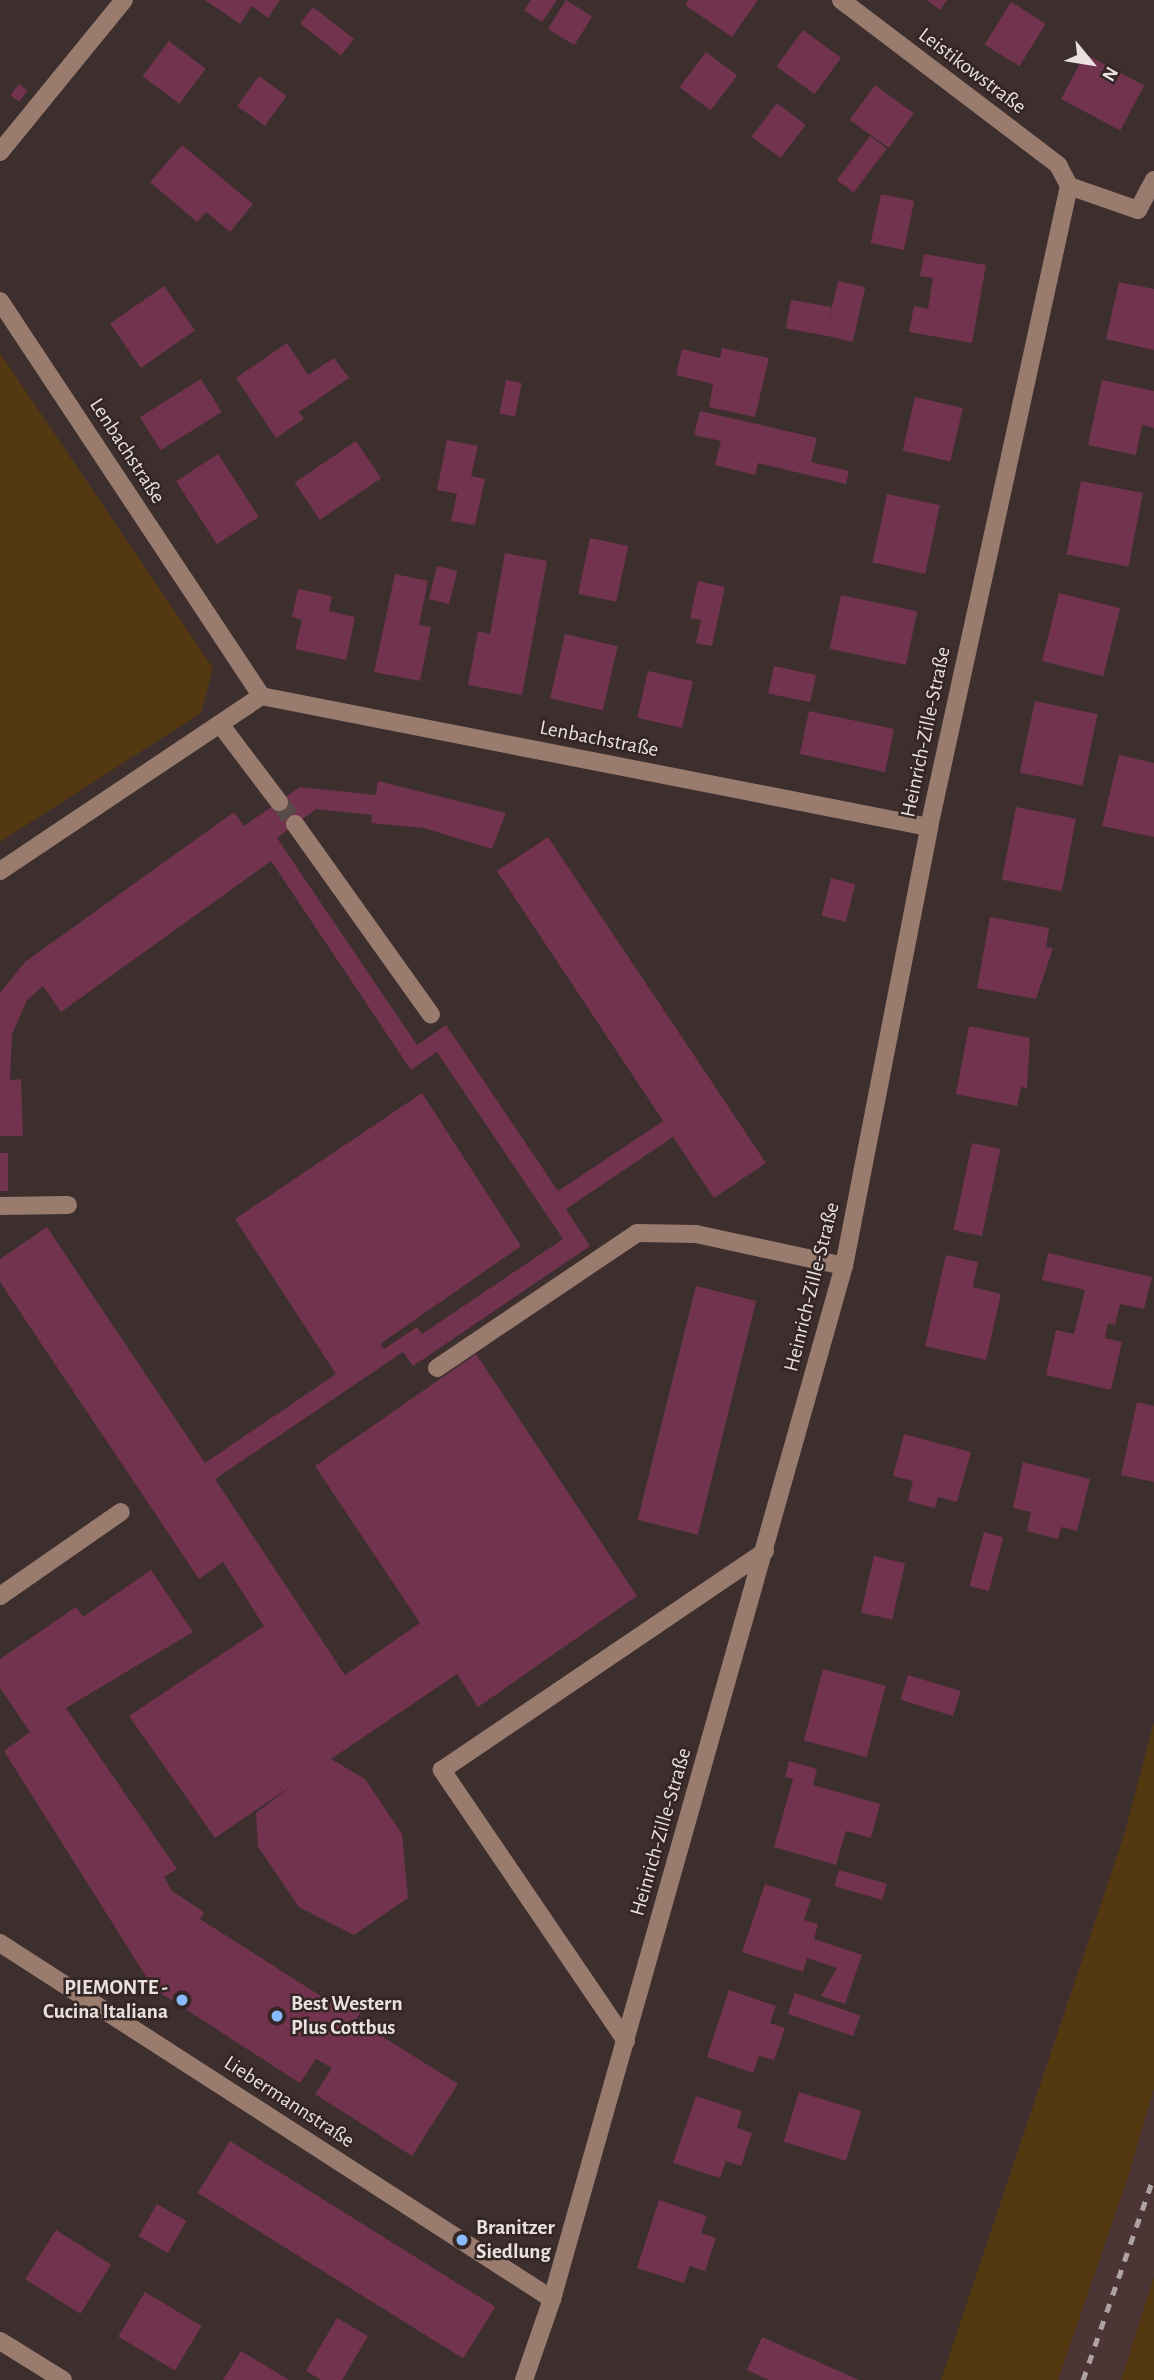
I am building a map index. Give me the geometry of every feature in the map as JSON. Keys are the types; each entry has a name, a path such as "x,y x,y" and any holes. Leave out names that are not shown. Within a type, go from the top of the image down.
{"street":[{"path":"0,152 124,0"},
{"name":"Leistikowstraße","path":"841,0 1058,165 1069,186"},
{"path":"1069,186 1138,210 1154,180"},
{"name":"Heinrich-Zille-Straße","path":"524,2380 552,2299 844,1266 929,827 1069,186"},
{"name":"Lenbachstraße","path":"0,301 261,696 929,827"},
{"path":"0,871 261,696"},
{"path":"220,724 279,802"},
{"path":"295,824 431,1015"},
{"path":"0,1206 68,1205"},
{"path":"437,1368 637,1233 696,1234 844,1266"},
{"path":"0,1596 121,1512"},
{"path":"626,2041 442,1770 765,1551"},
{"name":"Liebermannstraße","path":"0,1943 552,2299"},
{"path":"0,2341 63,2380"}],"shaded area":[{"path":"0,353 213,668 201,713 0,842"},
{"path":"1154,1722 1154,2088 1128,2177 1058,2380 941,2380 1124,1835"},
{"path":"1154,2088 1154,2277 1121,2380 1058,2380"},
{"path":"1154,2277 1154,2380 1121,2380"}],"building":[{"path":"205,0 280,0 268,18 252,6 240,24"},
{"path":"531,0 557,0 542,22 524,10"},
{"path":"566,0 592,16 574,45 548,29"},
{"path":"689,0 758,0 732,37 685,5"},
{"path":"927,0 947,0 940,10"},
{"path":"1011,2 1046,24 1019,66 985,44"},
{"path":"313,7 354,39 341,56 300,24"},
{"path":"803,30 841,58 815,94 777,66"},
{"path":"169,41 206,69 179,104 143,76"},
{"path":"706,52 737,75 711,111 680,87"},
{"path":"1085,54 1144,85 1120,130 1061,99"},
{"path":"259,76 287,96 265,126 237,106"},
{"path":"19,84 28,91 19,102 10,95"},
{"path":"875,85 914,113 889,148 850,120"},
{"path":"777,103 806,125 780,158 752,137"},
{"path":"870,136 887,149 854,193 837,180"},
{"path":"182,145 253,204 230,232 206,212 197,222 150,182"},
{"path":"881,194 914,201 904,250 871,243"},
{"path":"924,254 986,265 972,343 909,332 914,306 928,309 933,278 920,276"},
{"path":"838,281 865,287 853,342 825,336"},
{"path":"1119,282 1154,289 1154,350 1106,339"},
{"path":"164,286 195,330 141,368 110,324"},
{"path":"791,300 831,307 826,336 786,329"},
{"path":"287,343 308,375 334,358 349,378 299,412 304,419 276,438 236,378"},
{"path":"722,348 769,358 755,417 709,407 713,384 676,375 682,349 720,358"},
{"path":"201,379 222,412 161,450 140,417"},
{"path":"506,380 522,383 515,416 500,413"},
{"path":"1102,380 1154,391 1154,428 1142,425 1136,455 1088,445"},
{"path":"915,397 963,408 950,462 903,451"},
{"path":"700,411 817,438 811,462 849,471 846,484 758,463 755,475 715,465 721,441 694,435"},
{"path":"447,440 478,446 471,476 485,479 475,525 451,521 457,494 437,490"},
{"path":"356,441 381,478 320,520 295,482"},
{"path":"218,454 259,517 217,544 176,481"},
{"path":"1081,481 1143,493 1129,567 1067,555"},
{"path":"887,494 940,505 925,574 872,562"},
{"path":"590,538 628,546 616,602 578,594"},
{"path":"505,553 547,561 522,695 468,685 478,631 490,634"},
{"path":"437,566 457,571 449,604 429,599"},
{"path":"395,574 428,581 419,625 431,627 420,681 374,672"},
{"path":"698,581 725,587 712,646 696,643 701,620 690,618"},
{"path":"298,589 332,596 329,611 355,617 346,660 295,649 302,620 292,617"},
{"path":"1059,593 1120,608 1103,676 1042,661"},
{"path":"841,595 917,611 906,665 830,649"},
{"path":"565,634 618,646 603,710 550,698"},
{"path":"774,666 816,675 810,702 768,693"},
{"path":"648,671 693,681 682,728 637,718"},
{"path":"1035,701 1098,714 1082,786 1020,772"},
{"path":"809,711 894,729 885,772 800,754"},
{"path":"1119,755 1154,763 1154,837 1102,826"},
{"path":"378,781 506,813 492,849 424,828 371,823 372,815 316,809 277,838 417,1045 446,1025 558,1191 663,1121 497,871 548,837 766,1163 714,1198 673,1137 566,1209 590,1246 413,1366 403,1352 215,1479 345,1675 420,1623 315,1466 476,1354 637,1596 478,1707 457,1674 331,1759 365,1779 402,1834 408,1898 354,1935 299,1907 258,1847 256,1813 294,1784 215,1838 129,1716 264,1626 223,1562 199,1579 0,1282 0,1259 47,1227 205,1463 336,1374 235,1219 422,1093 521,1246 380,1344 384,1349 417,1327 422,1334 563,1239 437,1052 411,1070 271,861 61,1012 43,986 27,1000 12,1034 10,1080 21,1079 23,1136 0,1136 0,993 25,962 234,812 244,826 300,787 376,795"},
{"path":"1016,807 1076,819 1062,891 1002,880"},
{"path":"831,878 855,884 846,922 822,916"},
{"path":"990,917 1049,928 1046,947 1053,948 1036,999 977,988"},
{"path":"969,1026 1030,1038 1027,1088 1021,1087 1017,1106 956,1094"},
{"path":"972,1143 1000,1149 982,1236 953,1230"},
{"path":"0,1153 8,1153 8,1191 0,1191"},
{"path":"1048,1253 1152,1277 1144,1309 1120,1304 1115,1325 1108,1323 1105,1338 1122,1342 1111,1390 1046,1375 1056,1330 1074,1334 1085,1290 1042,1280"},
{"path":"946,1255 978,1262 973,1287 1001,1294 986,1360 925,1346"},
{"path":"696,1286 756,1301 698,1535 638,1520"},
{"path":"1137,1402 1154,1406 1154,1482 1121,1475"},
{"path":"904,1434 971,1452 957,1502 938,1497 935,1508 908,1501 913,1481 893,1476"},
{"path":"1023,1462 1090,1479 1077,1531 1061,1527 1058,1539 1027,1531 1031,1512 1013,1508"},
{"path":"984,1532 1003,1537 989,1591 970,1586"},
{"path":"874,1556 905,1563 892,1620 861,1613"},
{"path":"151,1570 193,1632 66,1708 177,1869 164,1877 172,1891 204,1912 200,1919 346,2012 351,2004 362,2010 356,2020 458,2084 412,2156 315,2094 332,2068 316,2059 300,2083 154,1989 4,1751 30,1732 0,1688 0,1659 76,1607 83,1617"},
{"path":"823,1669 886,1686 867,1757 804,1740"},
{"path":"908,1675 961,1691 953,1716 900,1700"},
{"path":"789,1761 817,1769 813,1785 880,1804 871,1838 846,1831 836,1865 774,1847 793,1779 785,1777"},
{"path":"839,1870 887,1884 882,1900 834,1886"},
{"path":"765,1884 811,1899 804,1920 818,1924 814,1939 862,1955 845,2004 821,1996 837,1968 807,1958 803,1972 742,1952"},
{"path":"729,1990 776,2006 770,2023 785,2028 774,2060 759,2056 753,2073 707,2057"},
{"path":"795,1993 860,2015 853,2036 788,2014"},
{"path":"799,2092 861,2111 846,2161 784,2142"},
{"path":"696,2096 742,2111 737,2128 752,2133 741,2166 726,2161 720,2178 673,2163"},
{"path":"230,2141 495,2307 463,2359 198,2193"},
{"path":"659,2200 707,2216 701,2233 716,2238 705,2271 690,2266 684,2283 637,2268"},
{"path":"157,2204 186,2221 168,2253 138,2236"},
{"path":"56,2230 111,2264 80,2314 25,2279"},
{"path":"145,2292 202,2326 175,2371 118,2337"},
{"path":"337,2318 368,2336 342,2380 321,2380 306,2371"},
{"path":"762,2337 859,2380 769,2380 747,2370"},
{"path":"241,2351 289,2380 223,2380"}],"tunnel":[{"path":"279,802 295,824"}],"railway":[{"path":"1083,2380 1154,2176"}],"place":[{"name":"PIEMONTE - Cucina Italiana","path":"182,2000"},
{"name":"Best Western Plus Cottbus","path":"277,2016"},
{"name":"Branitzer Siedlung","path":"462,2240"}]}
